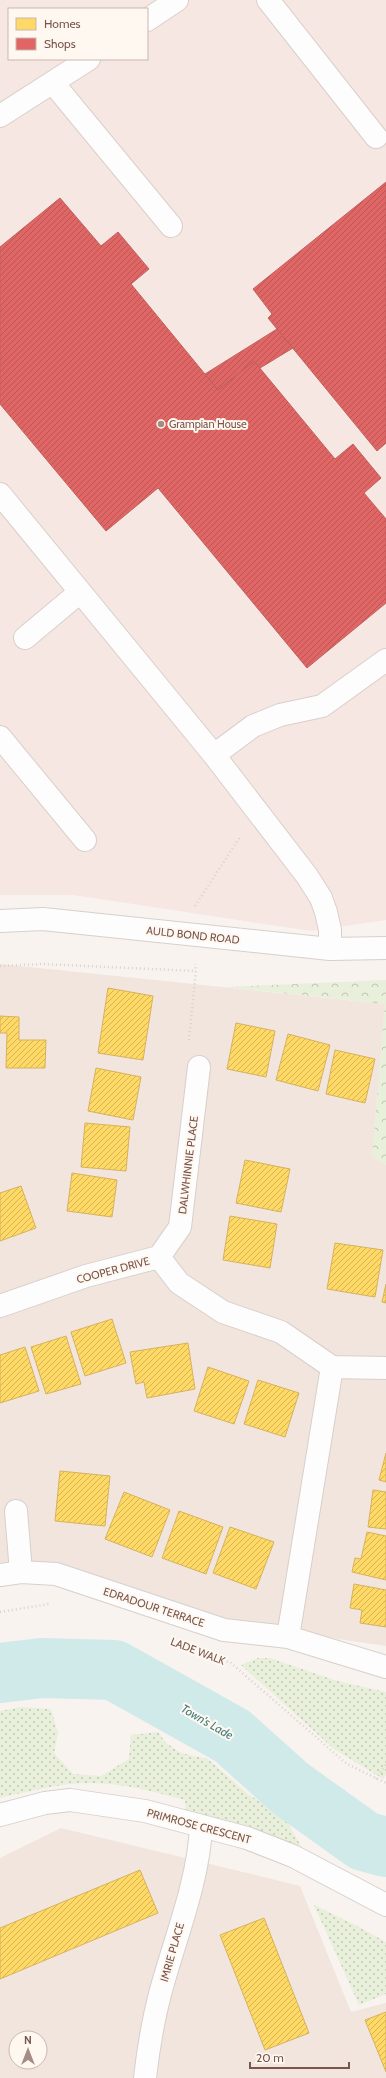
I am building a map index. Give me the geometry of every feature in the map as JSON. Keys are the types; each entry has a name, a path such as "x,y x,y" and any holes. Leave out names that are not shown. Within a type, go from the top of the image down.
{"street":[{"path":"148,19 177,0"},
{"path":"268,0 376,137"},
{"path":"0,116 88,60"},
{"path":"53,83 171,226"},
{"path":"0,494 214,755 262,817 321,898 330,930 330,949"},
{"path":"25,638 80,592"},
{"path":"214,755 253,726 280,715 322,706 386,660"},
{"path":"0,736 85,840"},
{"name":"AULD BOND ROAD","path":"0,921 43,919 330,949 386,948"},
{"name":"DALWHINNIE PLACE","path":"158,1257 180,1227 199,1067"},
{"name":"COOPER DRIVE","path":"0,1306 86,1276 158,1257 179,1282 223,1312 281,1332 332,1367"},
{"path":"288,1637 332,1367 386,1368"},
{"path":"16,1511 21,1572"},
{"name":"EDRADOUR TERRACE","path":"0,1575 21,1572 56,1574 224,1630 288,1637 386,1667"},
{"name":"PRIMROSE CRESCENT","path":"0,1814 45,1803 70,1800 145,1812 247,1838 293,1856 386,1905"},
{"name":"IMRIE PLACE","path":"145,2078 159,1995 183,1916 200,1844 201,1826"}],"path":[{"path":"199,1067 187,1056 196,971 189,934 191,913 243,832 262,817"},
{"path":"0,966 42,964 196,971"},
{"path":"0,1612 52,1604"},
{"name":"LADE WALK","path":"216,1657 231,1663 347,1764 386,1783"},
{"path":"376,1779 386,1764"}],"shaded area":[{"path":"0,0 386,0 386,920 311,931 73,895 0,895"},
{"path":"0,964 385,1004 372,1157 386,1165 386,1646 208,1620 0,1572"},
{"path":"61,1828 300,1886 351,2012 386,2003 386,2078 0,2078 0,1858"}],"green space":[{"path":"386,980 386,1165 372,1157 385,1004 225,987"},
{"path":"258,1658 270,1658 337,1681 386,1692 386,1775 383,1779 334,1749 241,1665"},
{"path":"21,1707 51,1709 58,1733 54,1753 73,1774 101,1776 129,1759 131,1735 158,1732 166,1743 181,1753 208,1759 249,1795 283,1815 301,1846 186,1813 185,1800 127,1786 103,1783 68,1784 0,1798 0,1711"},
{"path":"314,1905 386,1942 386,1994 359,2005"}],"building: Homes":[{"path":"108,988 153,996 143,1060 98,1053"},
{"path":"0,1016 19,1017 19,1040 46,1040 45,1068 6,1068 7,1033 0,1033"},
{"path":"236,1023 275,1031 266,1077 227,1069"},
{"path":"288,1034 330,1045 318,1091 276,1080"},
{"path":"335,1050 375,1059 365,1103 326,1094"},
{"path":"96,1068 141,1077 133,1120 88,1111"},
{"path":"85,1123 130,1127 126,1171 81,1167"},
{"path":"245,1160 290,1169 281,1212 236,1203"},
{"path":"72,1173 117,1180 112,1217 67,1211"},
{"path":"21,1186 36,1228 0,1241 0,1193"},
{"path":"230,1216 277,1224 270,1268 223,1260"},
{"path":"335,1243 383,1250 375,1297 327,1289"},
{"path":"386,1284 386,1303 382,1302"},
{"path":"112,1319 126,1363 85,1376 71,1332"},
{"path":"66,1336 81,1384 46,1394 31,1347"},
{"path":"188,1343 195,1389 147,1398 144,1382 136,1384 130,1352"},
{"path":"25,1347 39,1391 0,1403 0,1355"},
{"path":"208,1367 249,1381 234,1424 194,1411"},
{"path":"258,1380 299,1393 285,1437 244,1424"},
{"path":"386,1453 386,1482 379,1480"},
{"path":"60,1471 110,1476 105,1526 55,1521"},
{"path":"373,1490 386,1492 386,1529 368,1527"},
{"path":"124,1492 170,1510 152,1557 105,1539"},
{"path":"179,1511 223,1527 206,1574 162,1558"},
{"path":"230,1527 274,1542 256,1589 213,1573"},
{"path":"367,1532 386,1536 386,1580 352,1572 355,1558 361,1559"},
{"path":"354,1584 386,1590 386,1627 360,1623 362,1610 350,1608"},
{"path":"140,1870 158,1913 0,1979 0,1928"},
{"path":"264,1918 309,2033 265,2050 220,1935"},
{"path":"386,2012 386,2072 365,2020"}],"building: Shops":[{"path":"386,182 386,443 377,451 268,318 272,314 253,289"},
{"name":"Grampian House","path":"60,198 101,246 118,232 149,269 131,284 218,390 254,361 335,459 353,444 381,478 364,493 386,519 386,603 307,668 158,488 106,531 0,404 0,247"},
{"path":"277,329 293,348 260,368 254,361 218,390 205,374"}],"waterway":[{"name":"Town's Lade","path":"0,1673 42,1668 114,1670 232,1736 290,1788 364,1841 386,1847"}],"place":[{"name":"Grampian House","path":"161,424"}]}
